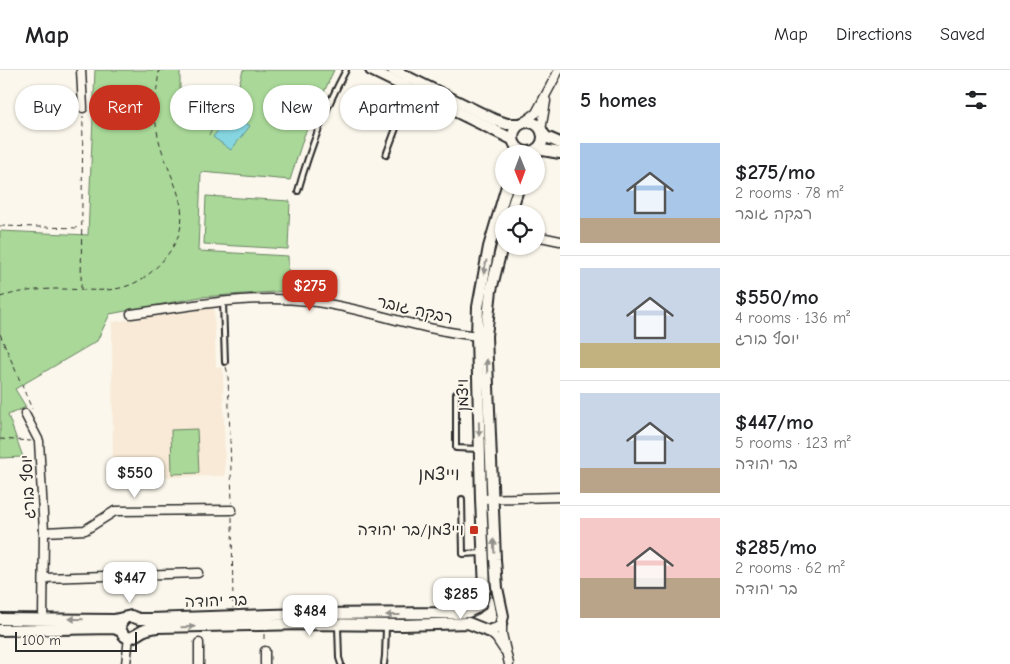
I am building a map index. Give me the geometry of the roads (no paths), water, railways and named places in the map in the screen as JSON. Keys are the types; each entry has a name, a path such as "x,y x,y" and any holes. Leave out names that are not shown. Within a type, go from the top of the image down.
{"street":[{"path":"81,70 83,108"},
{"path":"371,70 412,85"},
{"path":"393,70 412,85"},
{"path":"514,145 514,131 536,113 559,70"},
{"path":"539,145 543,140 541,131 548,92"},
{"path":"457,104 507,124 534,123 546,137 560,142"},
{"path":"457,112 512,145"},
{"path":"545,151 560,153"},
{"name":"ויצמן","path":"504,195 484,271 478,307 497,588 502,614 502,634 508,660"},
{"path":"545,238 560,241"},
{"name":"ויצמן","path":"478,606 486,589 480,449 481,336 500,255"},
{"name":"רבקה גובר","path":"131,314 223,302 272,298 311,301 455,333 481,336"},
{"name":"יוסף בורג","path":"25,414 39,441 44,532 42,619"},
{"path":"481,499 560,497"},
{"name":"יוסף בורג","path":"44,532 85,530 115,510 232,510"},
{"path":"44,578 198,573"},
{"path":"489,602 495,604 502,614 501,624 498,628 483,629 474,618 478,606 489,602"},
{"name":"בר יהודה","path":"137,618 456,613 468,612 478,606"},
{"path":"0,620 124,619 131,616 137,618 141,623 141,632 136,637 114,628 0,630"},
{"path":"124,619 121,624 125,634 126,664"},
{"name":"בר יהודה","path":"141,632 157,627 386,625 468,622 483,629"},
{"name":"ויצמן","path":"483,629 496,638 508,660"},
{"path":"199,643 199,664"},
{"path":"264,664 265,651"}],"lane":[{"path":"298,191 315,136 329,102 346,70"},
{"path":"386,154 395,130"},
{"path":"223,302 225,362"},
{"path":"456,394 456,448 480,449"},
{"path":"462,499 463,554 484,553"},
{"path":"340,614 338,625 339,658 341,664"},
{"path":"384,664 386,656 386,625"}],"water":[{"path":"218,130 247,130 231,150 213,137"}],"place":[{"name":"וייצמן/בר יהודה","path":"474,530"}],"district":[{"name":"וייצמן","path":"439,474"}]}
